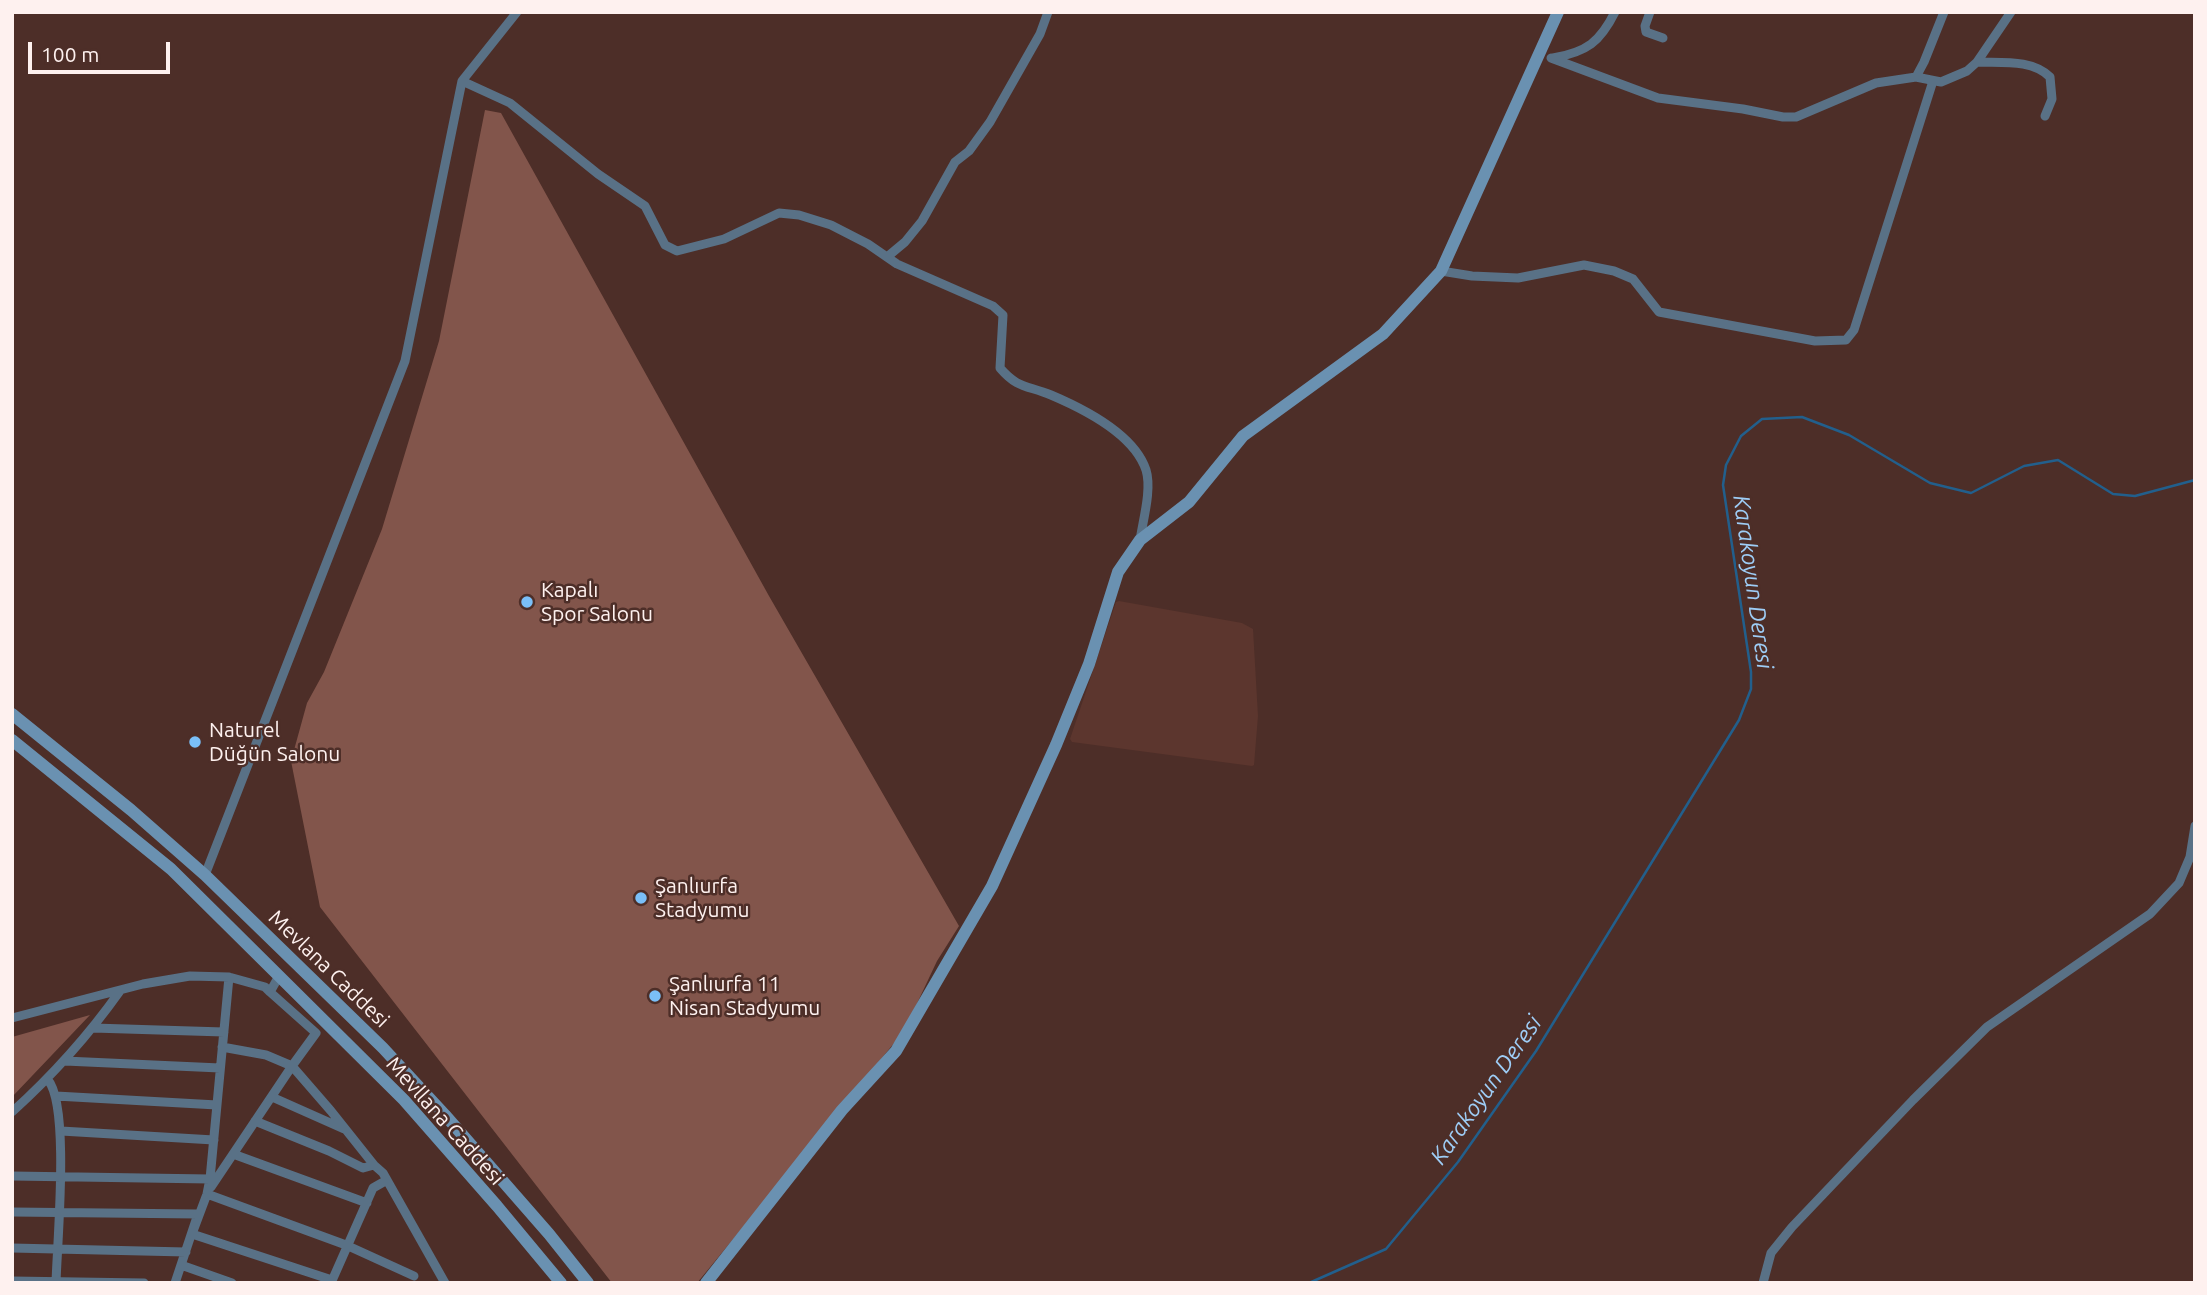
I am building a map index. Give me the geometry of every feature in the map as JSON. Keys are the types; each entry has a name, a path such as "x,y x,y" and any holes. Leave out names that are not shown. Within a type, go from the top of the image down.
{"main road":[{"path":"706,1283 842,1110 896,1051 992,886 1056,745 1088,664 1118,572 1140,540 1189,502 1243,436 1383,334 1441,271 1558,12"},
{"name":"Mevlana Caddesi","path":"12,714 131,810 205,875 392,1057 549,1234 588,1283"},
{"name":"Mevllana Caddesi","path":"12,740 171,869 404,1100 561,1283"}],"street":[{"path":"205,875 405,361 462,81 517,12"},
{"path":"887,257 905,242 922,221 955,162 970,150 990,122 1040,34 1048,12"},
{"path":"1538,57 1569,55 1590,45 1603,35 1615,12"},
{"path":"1650,12 1645,26 1646,32 1663,38"},
{"path":"1916,77 1944,12"},
{"path":"1551,58 1658,99 1796,117 1876,83 1916,77 1941,82 1967,71 1977,62 2011,12"},
{"path":"1977,62 2020,63 2041,68 2050,77 2052,99 2045,116"},
{"path":"462,81 510,103 598,174 646,206 664,246 677,251 724,239 779,213 799,215 831,225 897,264 993,306 1003,315 1000,368 1013,383 1068,402 1096,418 1133,445 1146,471 1147,501 1140,540"},
{"path":"1441,271 1472,276 1518,278 1584,265 1614,271 1633,279 1659,312 1815,341 1846,340 1854,330 1933,81"},
{"path":"1763,1283 1771,1253 1792,1227 1987,1027 2150,914 2179,883 2190,857 2195,826"},
{"path":"12,1018 190,975 229,977 264,988 316,1033 208,1193 198,1214 176,1283"},
{"path":"271,992 279,976"},
{"path":"208,1193 229,977"},
{"path":"12,1112 65,1061 121,990"},
{"path":"93,1028 224,1032"},
{"path":"222,1047 266,1055 292,1066 374,1166 383,1173 445,1283"},
{"path":"65,1061 220,1068"},
{"path":"48,1080 56,1096 61,1131 56,1282"},
{"path":"56,1096 217,1105"},
{"path":"272,1097 346,1130"},
{"path":"255,1121 363,1168 374,1166"},
{"path":"61,1131 214,1140"},
{"path":"233,1154 367,1203"},
{"path":"12,1176 210,1179"},
{"path":"198,1214 192,1234 331,1281 373,1188 387,1180"},
{"path":"208,1193 346,1245 414,1276"},
{"path":"12,1212 198,1214"},
{"path":"12,1248 186,1252"},
{"path":"181,1265 232,1283"},
{"path":"12,1281 144,1283"}],"shaded area":[{"path":"485,110 501,113 769,596 959,926 937,961 904,1031 697,1283 612,1283 320,907 291,761 307,703 324,672 382,529 439,341"},
{"path":"1116,602 1242,623 1253,629 1258,716 1254,765 1072,742 1070,739"},
{"path":"90,1015 12,1097 12,1037"}],"waterway":[{"name":"Karakoyun Deresi","path":"1309,1283 1386,1249 1458,1162 1536,1051 1739,720 1751,689 1751,672 1723,485 1726,465 1741,436 1762,419 1802,417 1849,435 1930,483 1971,493 2024,466 2058,460 2113,494 2135,496 2195,480"}],"place":[{"name":"Kapalı Spor Salonu","path":"527,602"},
{"name":"Naturel Düğün Salonu","path":"195,742"},
{"name":"Şanlıurfa Stadyumu","path":"641,898"},
{"name":"Şanlıurfa 11 Nisan Stadyumu","path":"655,996"}]}
